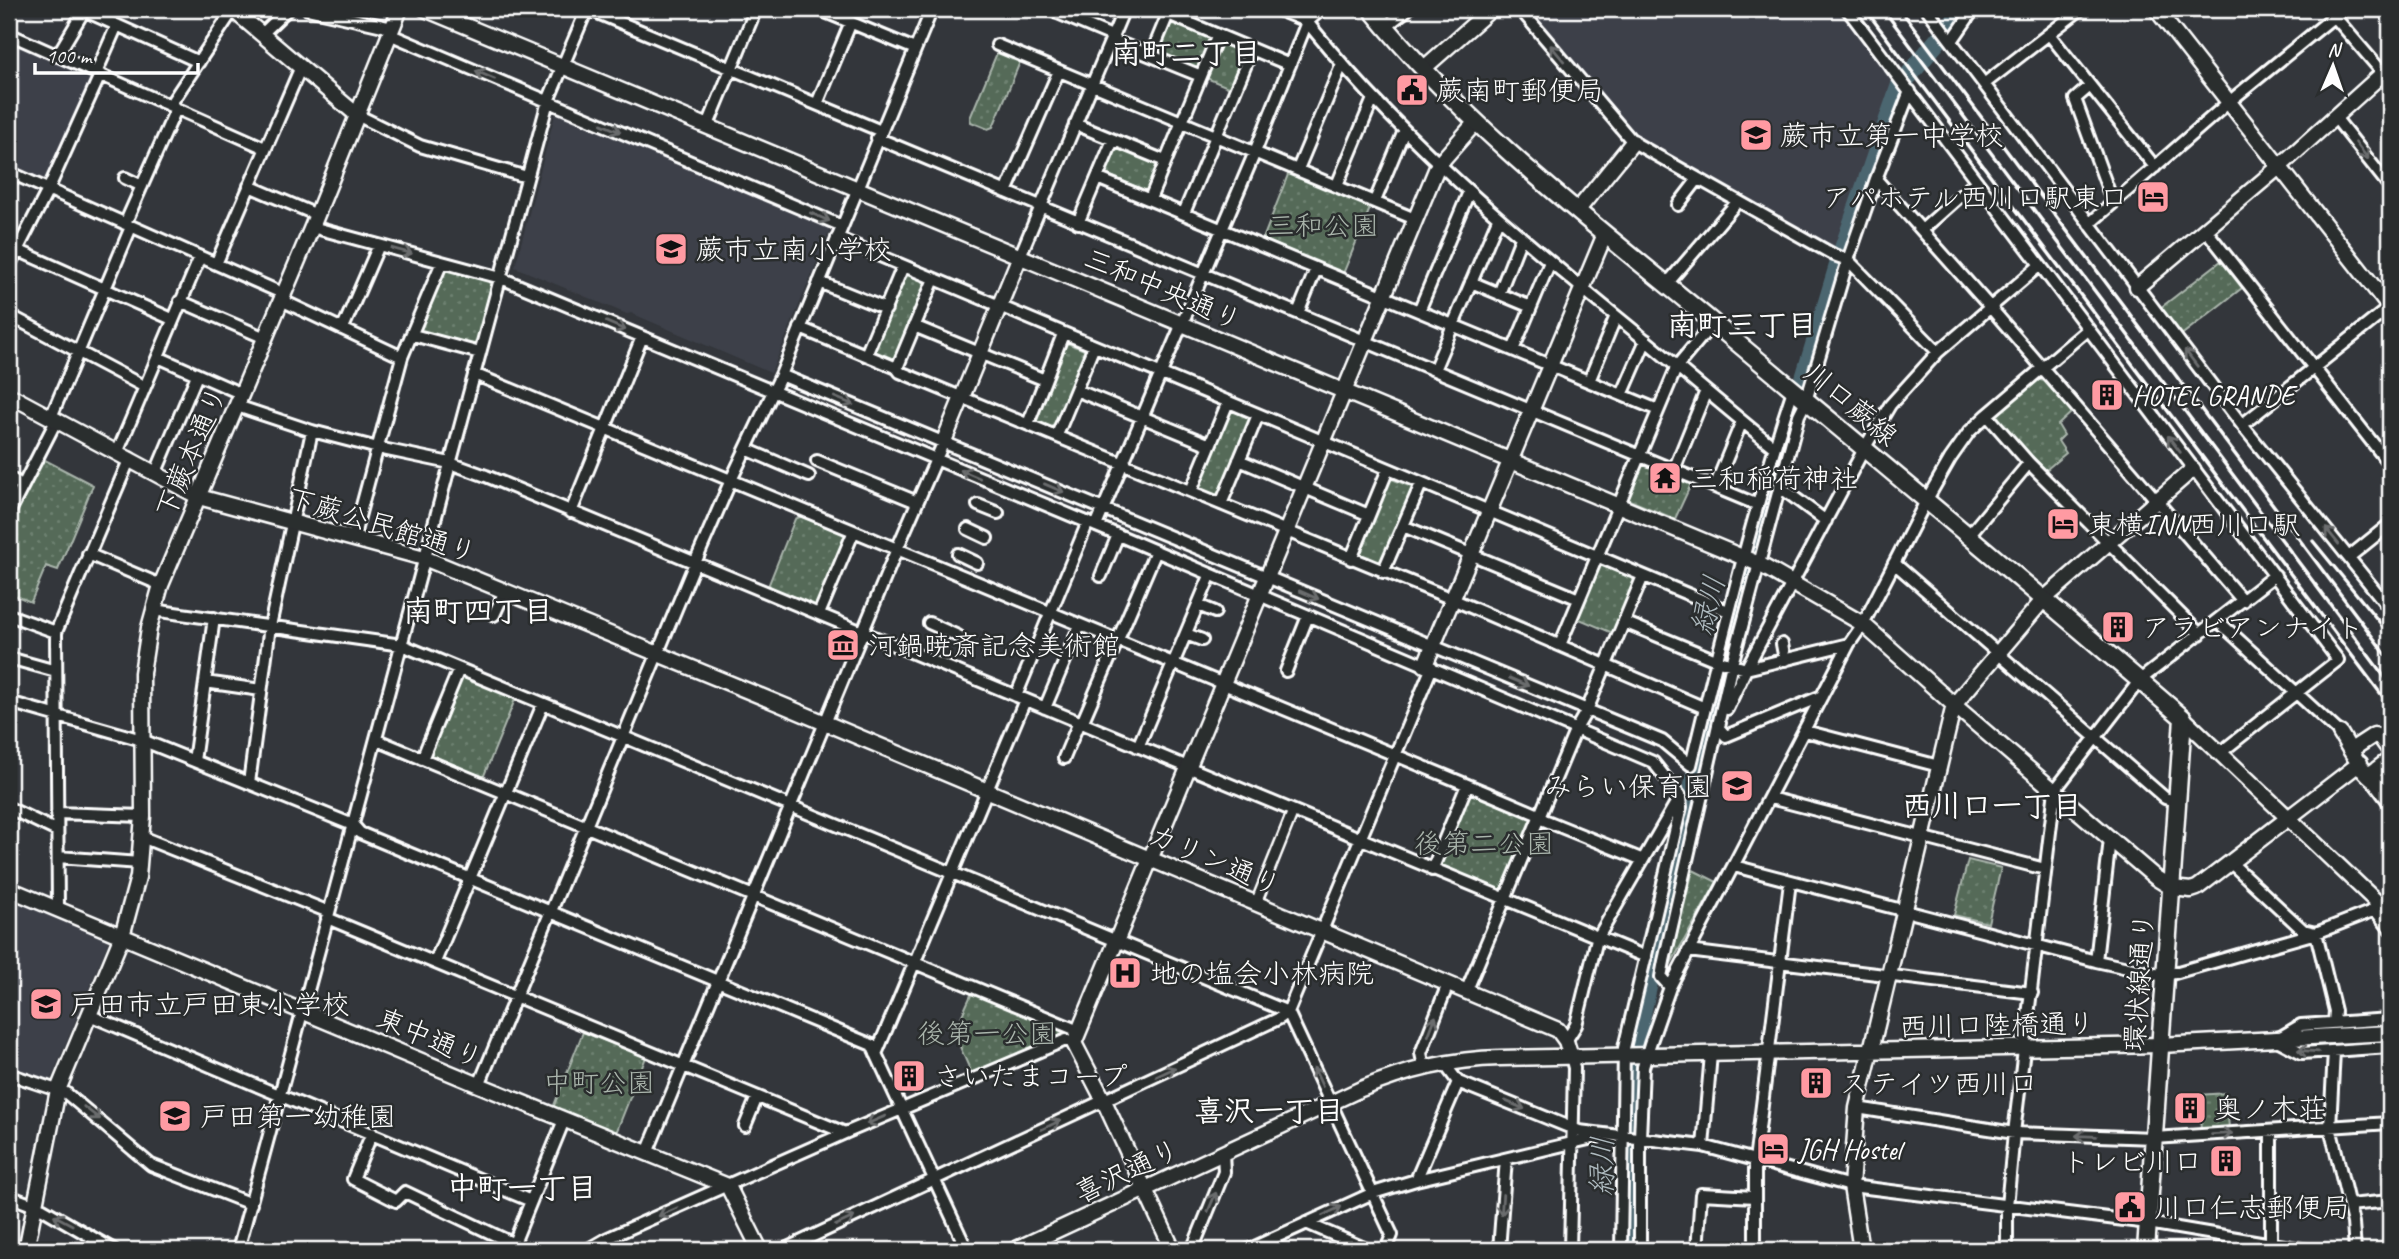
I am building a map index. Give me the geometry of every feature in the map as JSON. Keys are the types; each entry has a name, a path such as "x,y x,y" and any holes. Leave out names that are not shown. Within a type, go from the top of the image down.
{"main road":[{"name":"川口蕨線","path":"1371,9 1475,123 1577,211 1969,535 2183,719"},
{"name":"環状線通り","path":"2146,1250 2183,719"}],"street":[{"path":"57,56 83,9 199,62"},
{"path":"262,34 288,9"},
{"path":"308,9 337,12 390,31 842,226"},
{"name":"下蕨本通り","path":"26,1250 58,1090 122,936 133,901 140,863 143,816 142,673 153,610 400,9"},
{"name":"三和中央通り","path":"425,9 1759,564"},
{"path":"238,1250 282,1095 548,101 587,9 817,104 1078,223 1758,505"},
{"path":"708,125 756,9"},
{"path":"818,9 915,49"},
{"path":"479,1085 695,563 781,375 932,9"},
{"path":"1048,9 1201,76"},
{"path":"647,1153 1124,9"},
{"path":"1276,9 1307,22"},
{"path":"1297,9 1373,99 1438,165 1498,219 1774,447"},
{"path":"876,1054 986,790 1051,612 1092,524 1104,509 1124,463 1307,22 1322,9"},
{"path":"1385,27 1408,9"},
{"path":"1520,9 1633,142 1834,255 1849,260 1938,352"},
{"path":"1847,9 2338,660 2220,753"},
{"path":"1927,9 2242,425 2390,609"},
{"path":"1951,40 1973,9"},
{"path":"1984,84 2081,9"},
{"path":"9,513 53,419 173,107 233,10 357,115 420,146 527,177"},
{"path":"1423,69 1489,10"},
{"path":"2159,10 2390,308 2242,425"},
{"path":"2089,224 2335,11 2388,71 2137,287"},
{"path":"1151,55 1168,14 1178,13 1218,35 1290,65"},
{"path":"817,104 851,22"},
{"path":"9,266 12,251 48,190 117,25"},
{"path":"9,34 265,148"},
{"path":"2049,34 2155,167"},
{"path":"1150,199 1218,35"},
{"path":"997,45 1415,219"},
{"path":"1184,213 1252,50"},
{"path":"1298,169 1342,64"},
{"path":"216,264 300,69"},
{"path":"1006,192 1059,71"},
{"path":"2091,86 2075,99 2113,203"},
{"path":"781,375 1661,741 1691,765 1728,611 1774,447 1800,396 1909,90"},
{"path":"1337,185 1373,99"},
{"path":"2334,116 2390,187"},
{"path":"1076,1037 1438,165 1475,123"},
{"path":"1075,124 1165,161"},
{"path":"1375,201 1404,131"},
{"path":"1078,223 1113,140"},
{"path":"1577,211 1633,142"},
{"path":"9,172 216,264 402,357"},
{"path":"125,178 142,186"},
{"path":"1097,178 1658,410"},
{"path":"1678,205 1698,179"},
{"path":"1876,179 2243,601"},
{"path":"1922,230 1977,181"},
{"path":"249,186 315,221 379,245 500,278 1092,524 1653,762 1680,796 1681,807 1624,1056 1621,1250"},
{"path":"1419,311 1469,192"},
{"path":"1666,285 1738,201"},
{"path":"1434,370 1498,219"},
{"path":"2206,230 2390,465"},
{"path":"783,1250 1288,1012 1395,755 1452,599 1605,233"},
{"path":"837,238 1728,611"},
{"path":"1499,294 1521,238"},
{"path":"343,328 379,245"},
{"path":"12,251 24,253 172,319"},
{"path":"58,909 56,632 89,554 145,387 200,257"},
{"path":"353,539 402,357 442,262"},
{"path":"1513,350 1550,262"},
{"path":"1718,727 1746,669 1890,405 1938,352 2040,265"},
{"path":"866,355 903,266"},
{"path":"1298,313 1316,269"},
{"path":"897,368 934,279"},
{"path":"819,282 886,309"},
{"path":"1471,282 1531,307"},
{"path":"180,301 265,338"},
{"path":"9,314 145,387"},
{"path":"1589,381 1616,316"},
{"path":"1560,645 1677,366 1713,324"},
{"path":"914,326 1045,380"},
{"path":"800,328 897,368 900,372 1452,599 1705,708"},
{"path":"1640,1250 1639,1138 1643,1067 1670,987 1849,644 1863,624 1950,459 1969,432 1987,415 2087,330"},
{"path":"1028,424 1063,334"},
{"path":"413,335 480,353"},
{"path":"571,512 642,337"},
{"path":"1622,395 1646,340"},
{"path":"1057,435 1094,346"},
{"path":"158,357 197,375 240,400 312,431 450,463 1646,957"},
{"path":"474,374 1643,860"},
{"path":"156,472 197,375"},
{"path":"1076,390 1210,445"},
{"path":"1674,470 1706,391"},
{"name":"下蕨公民館通り","path":"9,395 199,497 424,558 825,723"},
{"path":"1670,987 1661,977 1703,782 1732,664 1800,415 1800,396"},
{"path":"1191,491 1228,402"},
{"path":"1221,504 1258,415"},
{"path":"1987,415 2029,463 2200,634"},
{"path":"1715,487 1742,421"},
{"path":"249,783 270,626 312,431"},
{"path":"746,449 809,476"},
{"path":"1239,460 1369,515"},
{"path":"817,461 917,502"},
{"path":"1969,535 2029,463"},
{"path":"1861,1250 1851,1186 1857,1108 1954,705 2044,599 2193,468"},
{"path":"1351,559 1388,469"},
{"path":"9,478 22,485"},
{"path":"1383,572 1421,484"},
{"path":"1780,487 1826,522"},
{"path":"978,505 998,513"},
{"path":"2349,557 2390,524"},
{"path":"1403,526 1579,599"},
{"path":"968,529 987,538"},
{"path":"819,614 854,531"},
{"path":"1101,576 1118,535"},
{"path":"1064,758 1156,551"},
{"path":"89,554 162,585"},
{"path":"958,554 977,563"},
{"path":"1894,563 2165,798 2178,802"},
{"path":"1759,564 1863,624 2110,839 2172,888 2197,888 2346,774 2367,772 2390,759"},
{"path":"2007,1250 2007,1206 2014,1133 2055,790 2140,680 2275,575"},
{"path":"1138,747 1210,576"},
{"path":"1466,992 1539,815 1576,729 1587,710 1643,576"},
{"path":"494,615 505,591"},
{"path":"1198,605 1215,612"},
{"path":"153,610 402,645 1288,1012 1392,1235 1386,1250"},
{"path":"9,615 56,632"},
{"path":"1286,671 1307,616"},
{"path":"194,761 214,618"},
{"path":"2218,621 2340,733 2390,804"},
{"path":"1624,622 1716,660 1746,669 1849,644"},
{"path":"929,623 958,636"},
{"path":"1045,708 1080,625"},
{"path":"1186,634 1202,640"},
{"path":"1782,644 1785,660"},
{"path":"9,658 56,671"},
{"path":"422,759 459,669"},
{"path":"205,682 261,690"},
{"path":"1718,727 1726,736 1822,696"},
{"path":"9,702 142,740 353,825 360,833 872,1045 967,1250"},
{"path":"435,962 544,704"},
{"path":"2183,719 2383,907 2390,929"},
{"name":"カリン通り","path":"825,723 1558,1030 1566,1041"},
{"path":"1805,731 1939,766"},
{"path":"2351,750 2374,735 2380,737 2390,751"},
{"path":"377,740 914,964 1076,1037 1172,1250"},
{"path":"2367,772 2386,786 2390,785"},
{"path":"1432,870 1468,785"},
{"path":"1570,1250 1574,1068 1566,1041 1576,1025 1597,939 1680,796"},
{"path":"1770,798 2045,869"},
{"path":"9,808 57,831"},
{"path":"1255,903 1293,811"},
{"path":"57,813 143,816"},
{"path":"142,838 845,1133"},
{"path":"2096,961 2110,839"},
{"path":"58,857 140,863"},
{"path":"2231,863 2303,930 2316,933"},
{"path":"1734,866 1904,912 2164,976 2316,933 2383,907"},
{"path":"1755,1250 1755,1161 1790,882"},
{"name":"東中通り","path":"9,889 729,1186"},
{"path":"2316,933 2335,1012 2334,1022"},
{"path":"1688,951 2032,993"},
{"path":"1424,1068 1421,1054 1448,985"},
{"path":"89,1015 531,1201"},
{"path":"2276,1040 2301,1026 2390,1018"},
{"name":"西川口陸橋通り","path":"1624,1056 2026,1049 2390,1034"},
{"path":"587,1250 608,1238 845,1133 1076,1037"},
{"path":"2276,1040 2302,1053 2390,1047"},
{"path":"2334,1051 2330,1127 2353,1223 2355,1250"},
{"path":"1703,1146 1711,1054"},
{"name":"喜沢通り","path":"1014,1250 1376,1082 1444,1063 1485,1058 1624,1056"},
{"path":"1444,1063 1458,1082 1572,1129 1703,1146 1851,1186 2148,1223 2271,1247 2308,1250"},
{"path":"9,1074 66,1093 151,1165 251,1204"},
{"path":"1416,1180 1458,1082"},
{"path":"745,1126 757,1097"},
{"path":"1857,1108 2014,1133 2154,1139 2390,1123"},
{"path":"372,1133 353,1179 397,1201 405,1192 512,1247 564,1120"},
{"path":"2271,1131 2271,1247"},
{"path":"1248,1250 1373,1193 1607,1134"},
{"path":"1192,1250 1224,1172 1223,1153"},
{"path":"1499,1250 1506,1159"},
{"path":"729,1186 760,1250"},
{"path":"1697,1250 1701,1194 1755,1197"},
{"path":"9,1196 35,1206 114,1250"},
{"path":"2349,1205 2390,1201"},
{"path":"1306,1223 1369,1250"}],"shaded area":[{"name":"蕨市立第一中学校","path":"1530,9 1842,9 1896,80 1838,249 1643,141 1628,129"},
{"path":"9,40 90,75 92,80 47,180 41,182 9,168"},
{"name":"蕨市立南小学校","path":"561,114 828,226 830,230 771,373 515,267 555,115"},
{"name":"戸田市立戸田東小学校","path":"9,898 109,940 50,1081 9,1068"}],"green space":[{"path":"1168,14 1252,50 1235,90 1151,55"},
{"path":"1000,51 1020,58 1020,62 993,127 988,129 971,122 970,118"},
{"path":"1114,145 1160,162 1151,190 1147,191 1106,174"},
{"name":"三和公園","path":"1289,172 1371,206 1343,274 1263,239"},
{"path":"2221,261 2242,288 2180,336 2159,309"},
{"path":"445,268 491,279 477,346 473,349 420,331"},
{"path":"906,273 927,283 894,361 873,353 872,349"},
{"path":"1067,343 1087,351 1057,427 1054,428 1035,421 1034,417"},
{"path":"2036,379 2044,381 2072,412 2058,425 2064,435 2058,441 2066,453 2046,470 1996,422 1996,414"},
{"path":"1232,410 1251,421 1217,496 1199,488 1198,484"},
{"path":"41,458 93,485 58,570 46,566 31,602 14,595 9,596 9,524"},
{"path":"1643,462 1692,482 1675,519 1627,499"},
{"path":"1392,479 1412,487 1414,491 1384,562 1379,564 1359,556 1359,550 1388,481"},
{"path":"802,516 846,534 847,538 819,605 815,607 771,589 769,584 795,519"},
{"path":"1599,563 1638,579 1615,634 1577,618"},
{"path":"465,676 516,697 483,778 431,756 429,749 459,678"},
{"name":"後第二公園","path":"1469,792 1530,818 1503,892 1438,867"},
{"path":"1968,860 2001,868 1988,923 1954,915"},
{"path":"1693,870 1717,882 1669,967"},
{"name":"後第一公園","path":"973,994 1062,1031 1062,1035 971,1072 954,1033"},
{"name":"中町公園","path":"583,1032 646,1057 616,1133 553,1108"},
{"path":"2226,1093 2229,1128 2201,1130 2198,1095"}],"waterway":[{"name":"緑川","path":"1630,1250 1631,1071 1635,1042 1745,576 1844,247 1900,86 1964,9"}],"railway":[{"path":"1865,9 2390,706"},
{"path":"1883,9 2390,684"},
{"path":"1900,9 2390,660"},
{"path":"2313,541 2390,635"}],"place":[{"name":"蕨南町郵便局","path":"1412,90"},
{"name":"蕨市立第一中学校","path":"1756,135"},
{"name":"アパホテル西川口駅東口","path":"2153,197"},
{"name":"蕨市立南小学校","path":"671,249"},
{"name":"HOTEL GRANDE","path":"2107,395"},
{"name":"三和稲荷神社","path":"1665,478"},
{"name":"東横INN西川口駅","path":"2063,524"},
{"name":"アラビアンナイト","path":"2118,627"},
{"name":"河鍋暁斎記念美術館","path":"843,645"},
{"name":"みらい保育園","path":"1737,786"},
{"name":"地の塩会小林病院","path":"1125,973"},
{"name":"戸田市立戸田東小学校","path":"46,1004"},
{"name":"さいたまコープ","path":"909,1076"},
{"name":"ステイツ西川口","path":"1816,1083"},
{"name":"奥ノ木荘","path":"2190,1108"},
{"name":"戸田第一幼稚園","path":"175,1116"},
{"name":"JGH Hostel","path":"1773,1149"},
{"name":"トレビ川口","path":"2226,1161"},
{"name":"川口仁志郵便局","path":"2130,1207"}],"district":[{"name":"南町二丁目","path":"1186,53"},
{"name":"南町三丁目","path":"1742,325"},
{"name":"南町四丁目","path":"478,611"},
{"name":"西川口一丁目","path":"1992,806"},
{"name":"喜沢一丁目","path":"1269,1111"},
{"name":"中町一丁目","path":"522,1188"}]}
